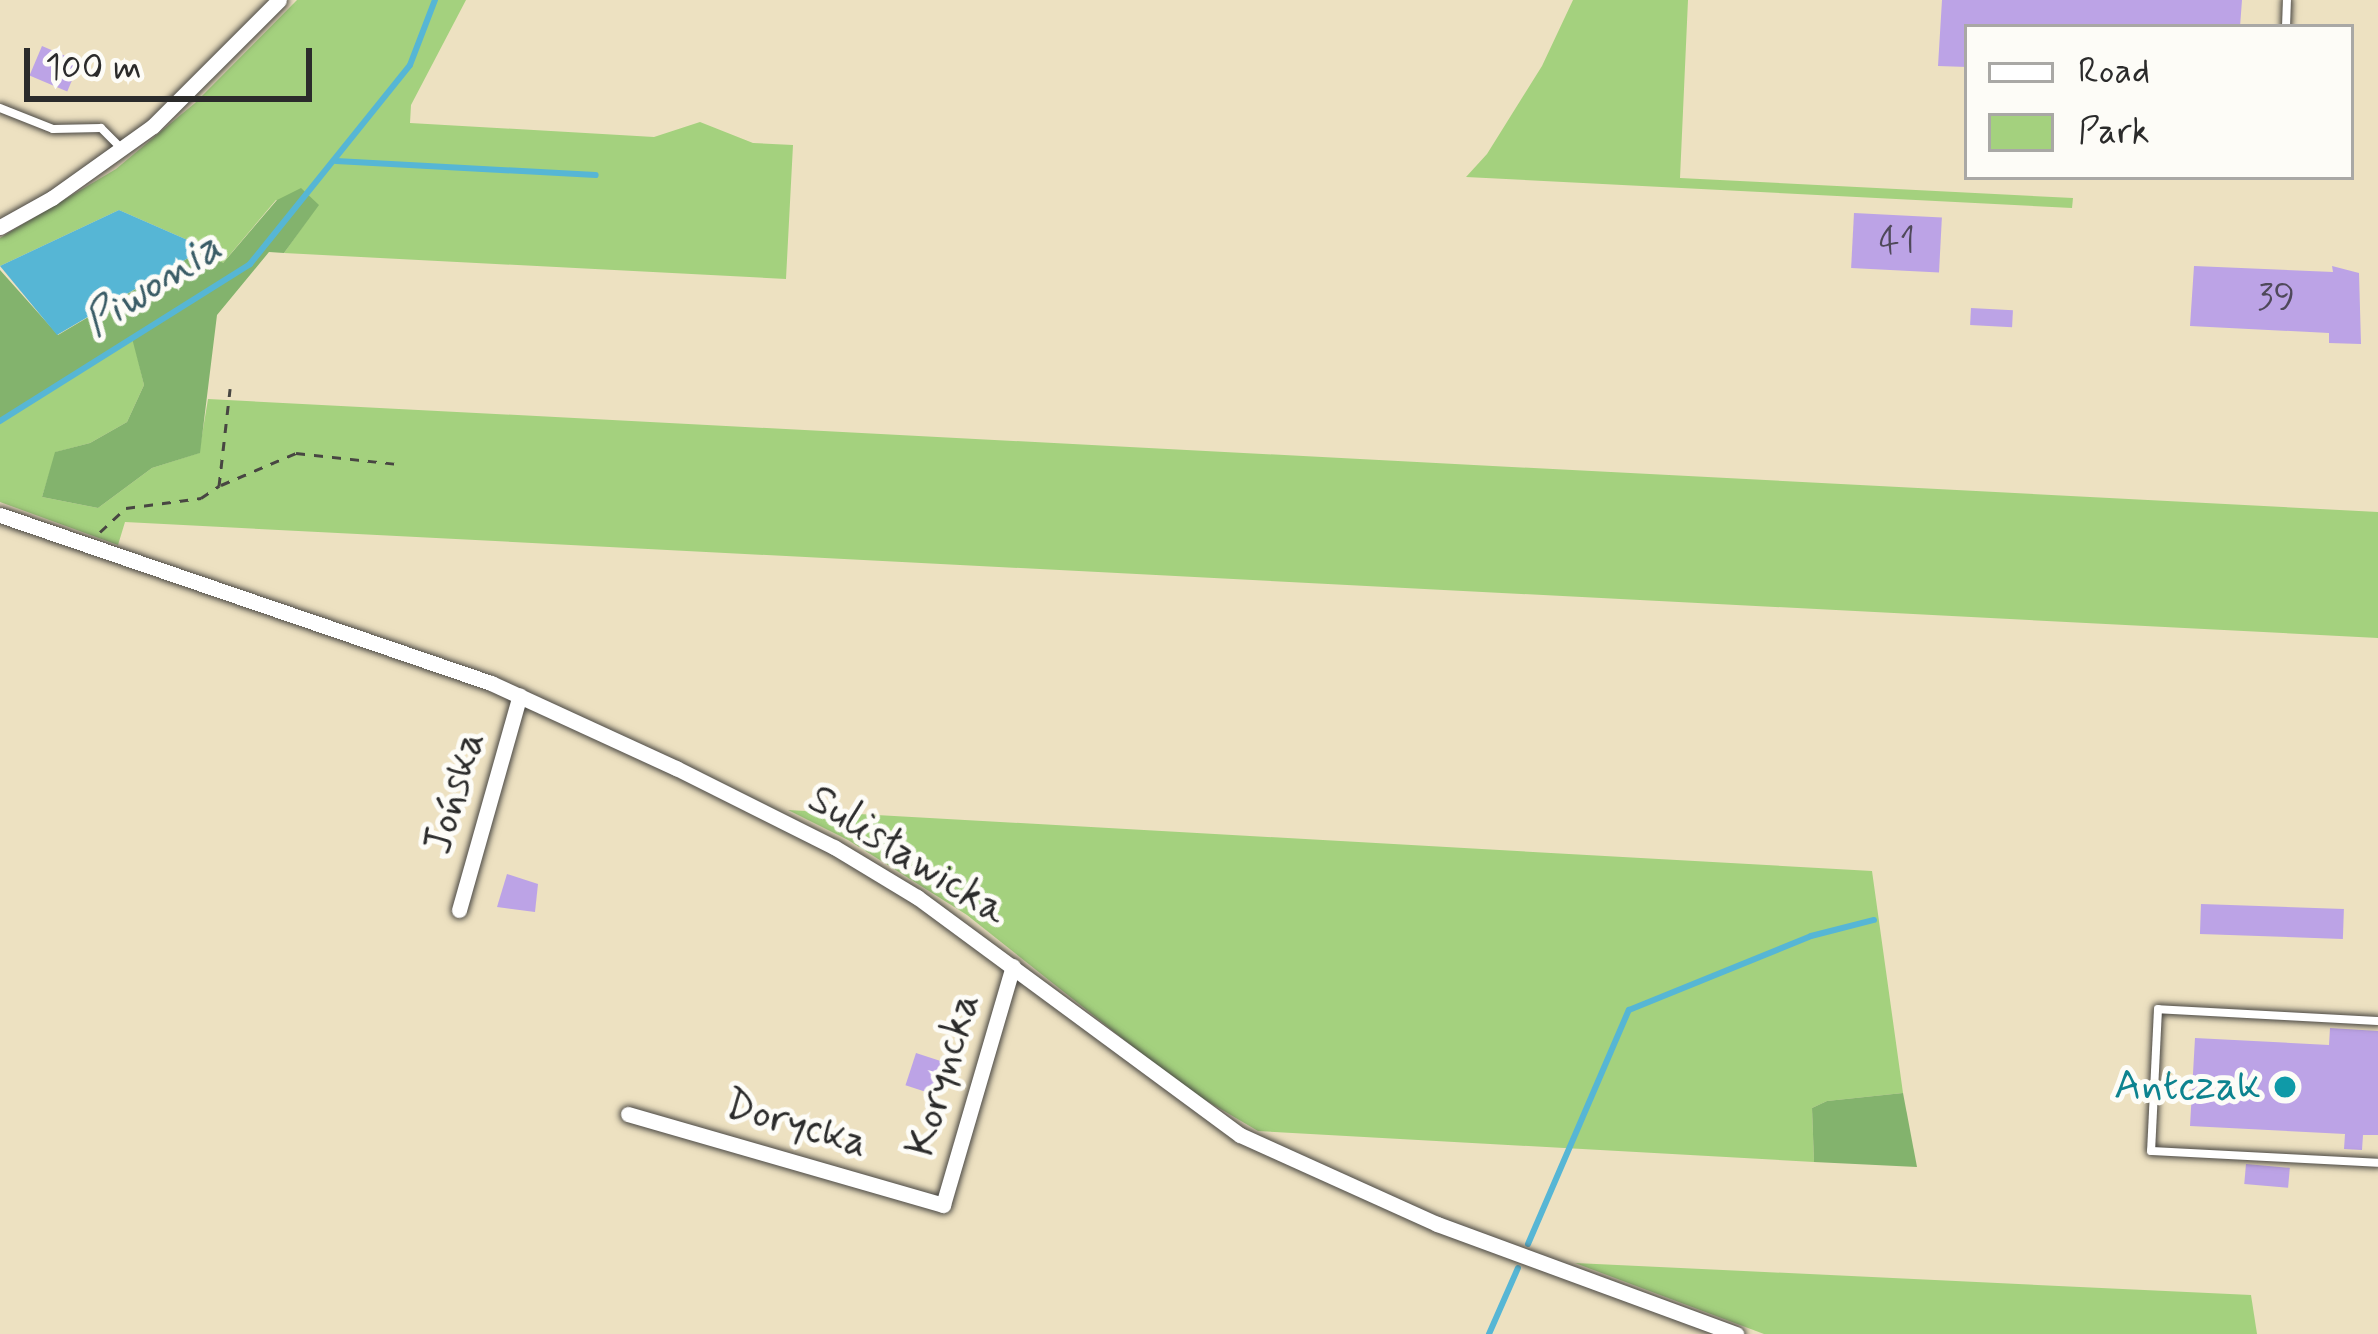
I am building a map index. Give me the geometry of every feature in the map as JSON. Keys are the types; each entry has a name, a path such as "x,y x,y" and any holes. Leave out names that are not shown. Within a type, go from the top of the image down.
{"street":[{"path":"0,227 122,150 182,102 279,0"},
{"name":"Sulisławicka","path":"0,515 520,695 834,847 917,897 1204,1113 1280,1156 1437,1224 1736,1334"},
{"name":"Jońska","path":"459,910 520,695"},
{"name":"Koryncka","path":"943,1205 1013,966"},
{"name":"Dorycka","path":"628,1114 943,1205"}],"lane":[{"path":"0,107 53,129 101,128 122,150"},
{"path":"2378,1021 2158,1010 2151,1151 2378,1163"}],"path":[{"path":"219,486 230,389"},
{"path":"85,544 126,508 201,498 296,453 398,464"}],"green space":[{"path":"297,0 466,0 411,105 410,123 654,137 700,122 753,143 793,145 786,279 284,253 318,205 276,200 222,264 192,242 119,210 0,266 0,238 116,169 195,103"},
{"path":"1573,0 1688,0 1680,178 2073,198 2072,208 1466,177 1487,154 1542,66"},
{"path":"301,188 319,205 284,253 269,252 217,315 200,453 152,468 98,508 42,497 55,452 90,443 127,422 144,385 132,338 0,421 0,270 58,335 200,251 223,263 277,200"},
{"path":"133,338 144,385 127,422 90,443 56,452 42,497 98,508 152,468 199,453 208,399 2378,512 2378,638 125,522 118,545 0,502 0,421"},
{"path":"788,810 1872,871 1903,1093 1827,1101 1812,1108 1814,1162 1258,1131 1185,1088 967,915 848,840"},
{"path":"1903,1093 1917,1167 1814,1162 1812,1108 1827,1101"},
{"path":"1575,1263 2251,1295 2257,1334 1764,1334"}],"water":[{"path":"119,210 192,242 200,251 57,335 0,266"}],"building":[{"path":"1942,0 2242,0 2240,24 1964,24 1964,67 1938,66"},
{"path":"42,46 80,62 67,91 29,75"},
{"path":"1854,213 1942,218 1939,273 1851,268"},
{"path":"2194,266 2333,272 2332,266 2359,273 2361,344 2329,343 2329,333 2190,326"},
{"path":"1971,308 2013,310 2012,327 1970,325"},
{"path":"507,874 538,884 535,912 497,907"},
{"path":"2201,904 2344,909 2343,939 2200,934"},
{"name":"Antczak","path":"2330,1028 2378,1031 2378,1135 2363,1135 2362,1150 2344,1149 2345,1134 2190,1126 2195,1038 2329,1045"},
{"path":"916,1053 944,1062 933,1094 905,1085"},
{"path":"2246,1164 2290,1168 2288,1188 2244,1184"}],"waterway":[{"name":"Piwonia","path":"0,421 250,264 410,65 435,0"},
{"path":"336,161 596,175"},
{"path":"1528,1244 1629,1010 1811,936 1874,920"},
{"path":"1489,1334 1518,1268"}],"place":[{"name":"Antczak","path":"2285,1087"}]}
